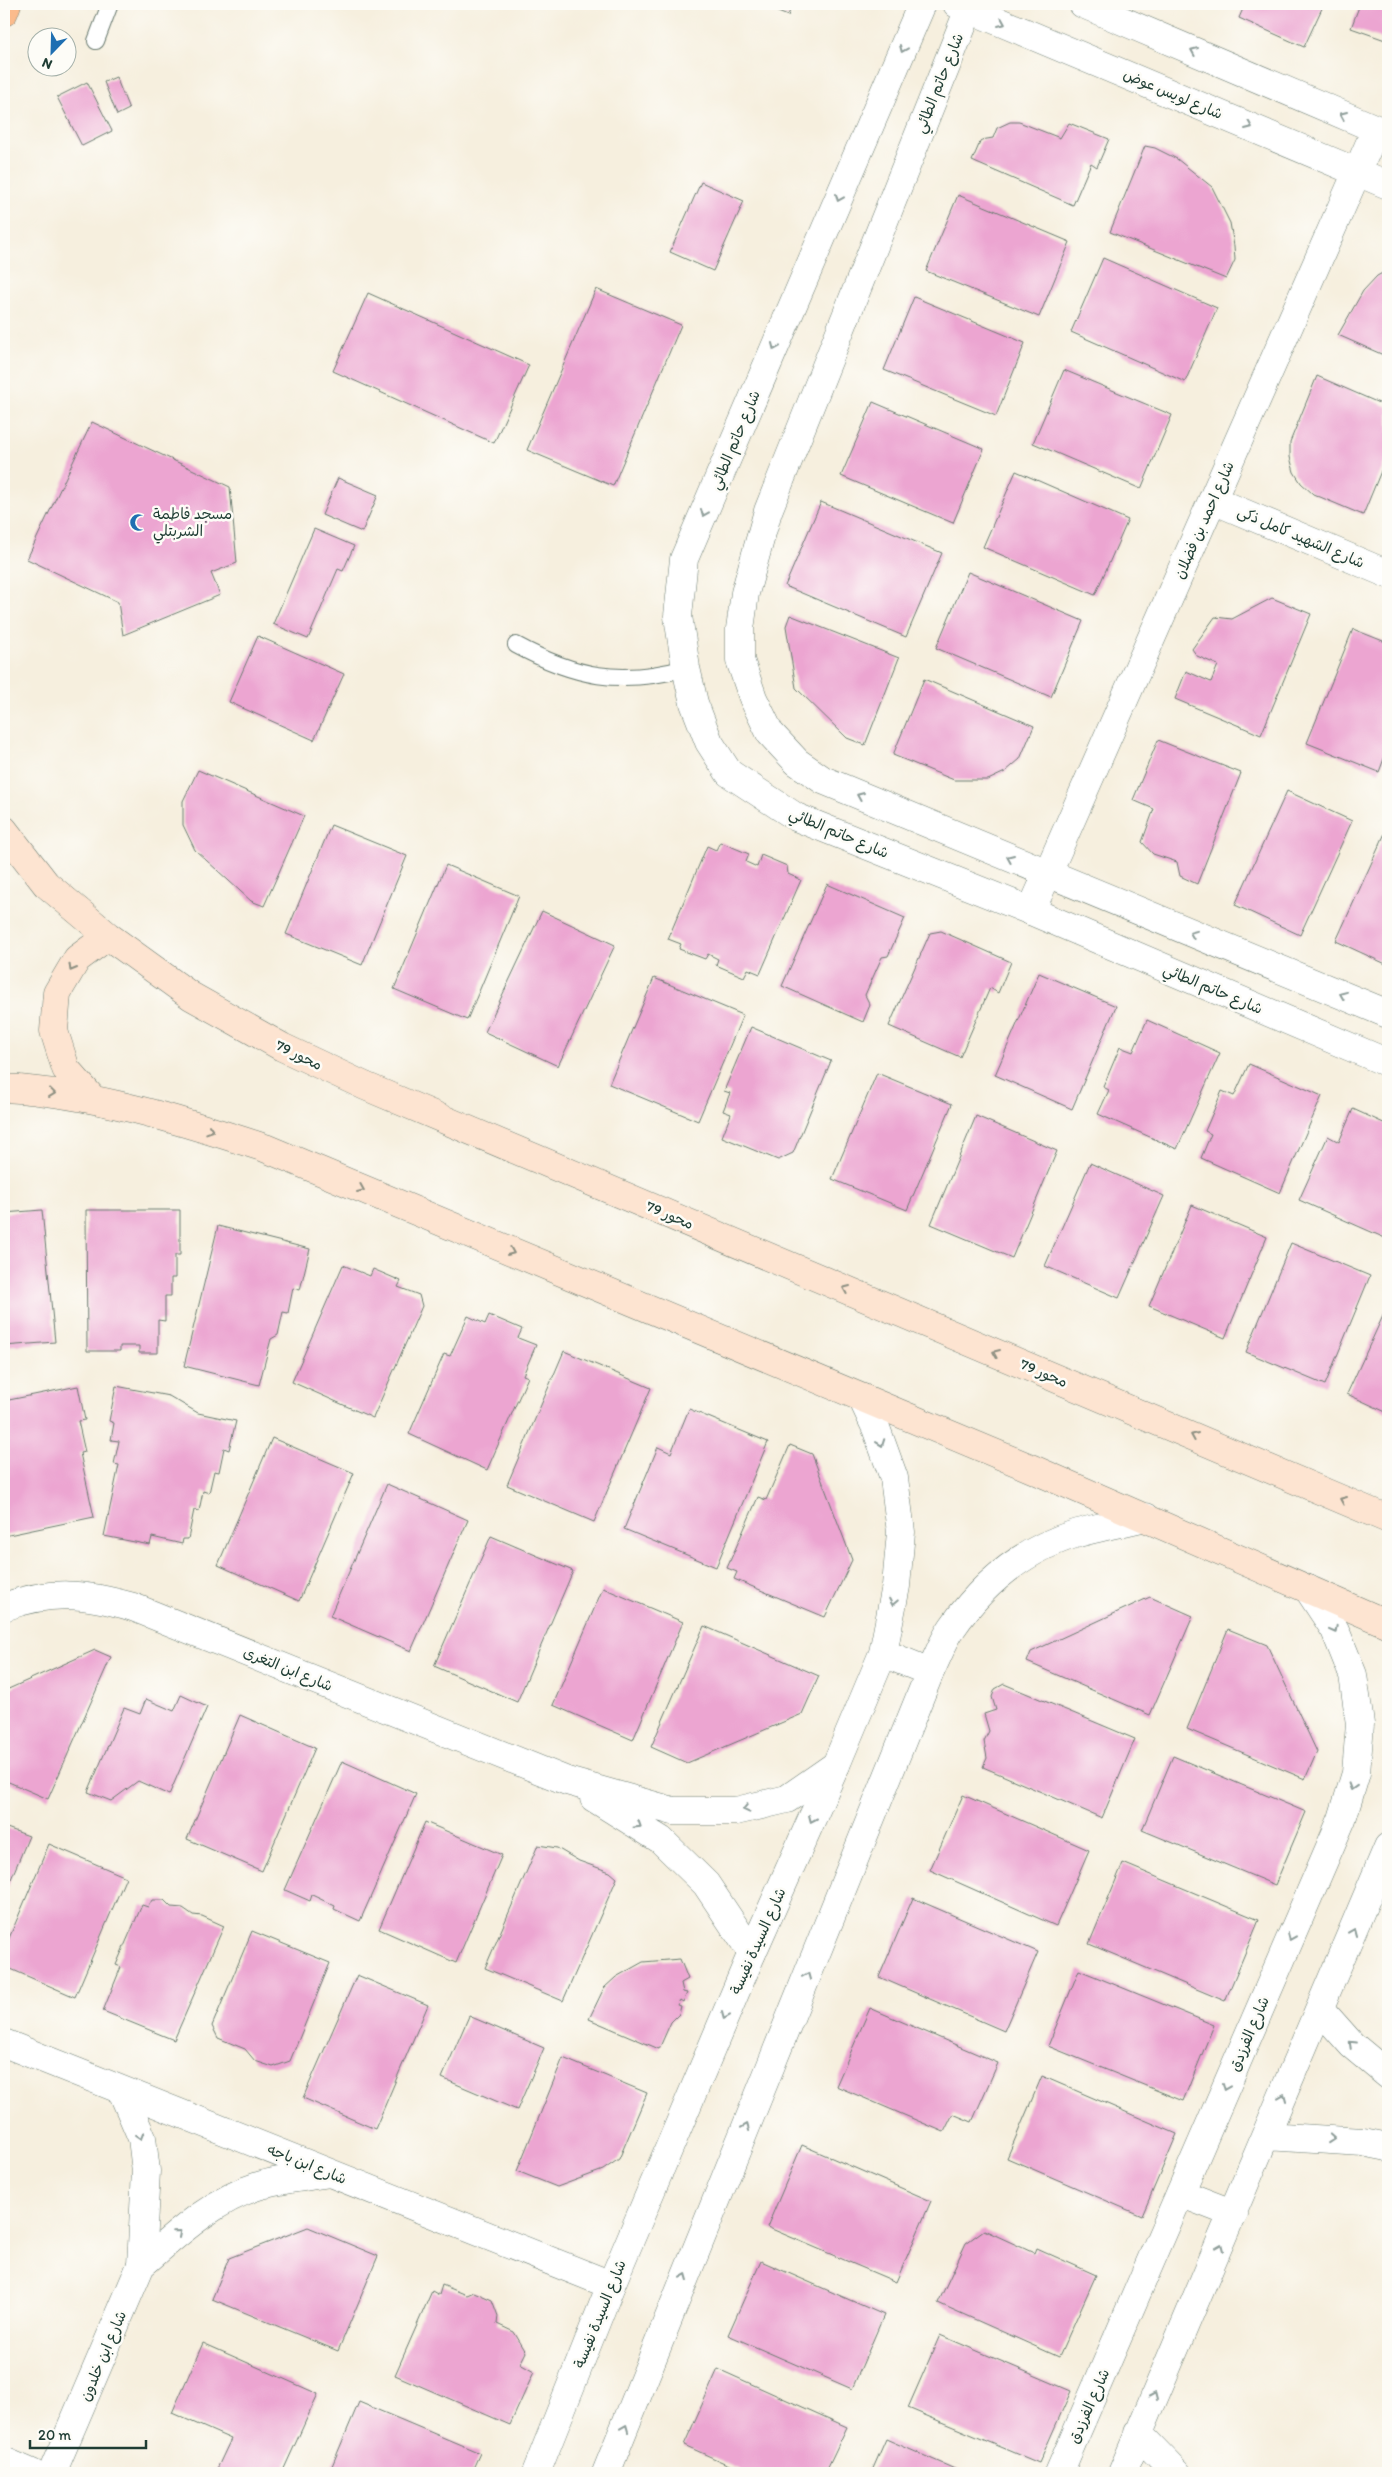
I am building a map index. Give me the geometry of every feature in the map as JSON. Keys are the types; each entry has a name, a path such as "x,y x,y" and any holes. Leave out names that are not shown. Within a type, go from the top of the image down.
{"main road":[{"path":"4,12 7,4"},
{"name":"محور 79","path":"4,830 46,884 108,936 191,996 282,1047 365,1086 1388,1519"},
{"path":"92,1098 66,1069 54,1031 57,993 77,959 108,936"},
{"path":"4,1088 92,1098 175,1119 265,1148 1146,1517 1388,1624"}],"street":[{"name":"شارع حاتم الطائي","path":"922,4 684,560 678,616 686,668 694,703 709,742 729,773 796,817 1031,911 1388,1062"},
{"path":"1083,4 1382,132"},
{"name":"شارع حاتم الطائي","path":"966,5 768,511 745,593 740,630 740,660 753,698 770,733 796,762 823,780 1388,1014"},
{"name":"شارع لويس عوض","path":"966,5 1388,185"},
{"name":"شارع احمد بن فضلان","path":"1031,911 1358,172 1382,132"},
{"name":"شارع الشهيد كامل ذكى","path":"1213,500 1388,574"},
{"name":"شارع السيدة نفيسة","path":"536,2473 611,2285 752,1953 836,1765 883,1653 896,1586 901,1532 894,1478 876,1428 862,1398"},
{"path":"606,2473 930,1672 951,1629 982,1590 1006,1569 1033,1550 1075,1534 1146,1517"},
{"name":"شارع الفرزدق","path":"1059,2473 1342,1819 1356,1773 1360,1724 1353,1675 1335,1630 1308,1589"},
{"name":"شارع ابن التغرى","path":"4,1607 26,1599 61,1594 98,1597 132,1607 567,1781 673,1811 736,1811 787,1799 836,1765"},
{"path":"883,1653 930,1672"},
{"name":"شارع ابن التغرى","path":"567,1781 662,1840 706,1884 752,1953"},
{"path":"1122,2473 1234,2214 1388,1847"},
{"path":"1320,2009 1352,2044 1388,2075"},
{"name":"شارع ابن باجه","path":"4,2043 611,2285"},
{"name":"شارع ابن خلدون","path":"52,2473 141,2265 146,2172 142,2138 122,2091"},
{"path":"1266,2136 1363,2142 1388,2147"},
{"name":"شارع ابن خلدون","path":"141,2265 184,2228 219,2205 258,2186 329,2173"},
{"path":"1180,2193 1234,2214"},
{"path":"1138,2433 1177,2473"},
{"path":"4,2461 32,2473"}],"lane":[{"path":"96,41 110,4"},
{"path":"516,645 548,663 584,674 620,678 658,676 686,668"}],"building":[{"path":"758,4 792,4 788,16"},
{"path":"1245,4 1324,4 1304,47 1239,18"},
{"path":"1360,4 1388,4 1388,41 1351,28"},
{"path":"116,77 129,109 117,115 104,82"},
{"path":"87,82 112,131 82,146 57,97"},
{"path":"1010,122 1019,122 1060,138 1069,123 1109,139 1097,167 1091,163 1073,205 972,161 981,140 993,138 997,128"},
{"path":"1145,146 1155,148 1177,159 1212,187 1230,223 1234,246 1235,260 1226,279 1110,232"},
{"path":"701,182 744,201 713,271 670,252"},
{"path":"958,195 1070,242 1039,317 926,271"},
{"path":"1103,258 1217,308 1185,382 1071,332"},
{"path":"1388,270 1388,357 1338,335 1363,291 1377,276"},
{"path":"596,289 681,325 613,486 527,450"},
{"path":"368,293 529,365 494,443 333,371"},
{"path":"914,297 1025,343 996,416 884,370"},
{"path":"1064,370 1172,415 1141,489 1033,443"},
{"path":"1317,376 1388,407 1388,454 1363,515 1313,494 1301,483 1294,472 1290,457 1290,442"},
{"path":"873,402 984,449 953,523 841,476"},
{"name":"مسجد فاطمة الشربتلي","path":"92,422 230,487 237,563 211,573 220,595 123,635 118,602 27,559"},
{"path":"1016,471 1128,520 1095,595 983,547"},
{"path":"338,478 378,495 362,532 322,515"},
{"path":"821,502 942,553 906,637 785,586"},
{"path":"314,529 354,546 343,571 338,569 308,639 273,624"},
{"path":"968,572 1083,621 1051,697 936,648"},
{"path":"1272,598 1311,614 1261,735 1175,699 1186,671 1211,682 1218,665 1197,656 1192,649 1215,617 1232,619"},
{"path":"790,615 899,658 865,745 847,738 796,688 786,626"},
{"path":"1353,629 1388,643 1388,748 1379,772 1307,743"},
{"path":"258,636 344,674 314,740 229,702"},
{"path":"924,679 1034,726 1020,759 1005,772 988,780 954,780 893,755"},
{"path":"1158,740 1241,773 1197,884 1180,876 1177,862 1153,854 1142,842 1154,809 1133,800"},
{"path":"198,770 304,816 264,906 251,901 195,850 183,825 183,801"},
{"path":"1287,791 1352,821 1300,935 1235,905"},
{"path":"331,825 407,856 362,965 286,934"},
{"path":"1386,831 1388,833 1388,965 1336,941"},
{"path":"720,842 749,854 746,862 757,867 761,855 787,866 788,874 801,880 760,974 748,969 744,977 716,965 718,959 708,954 705,959 679,949 681,944 668,939 707,846 716,850"},
{"path":"446,865 519,896 467,1020 394,989"},
{"path":"827,884 905,918 888,956 882,957 865,995 870,1005 863,1022 782,986"},
{"path":"542,911 615,945 558,1066 485,1032"},
{"path":"941,931 1011,962 998,993 990,988 960,1057 889,1026 930,933"},
{"path":"1039,973 1116,1006 1072,1109 995,1075"},
{"path":"654,978 743,1015 698,1121 609,1084"},
{"path":"1147,1020 1220,1053 1177,1149 1098,1114 1109,1090 1103,1087 1120,1047 1133,1052"},
{"path":"751,1027 831,1061 793,1153 778,1160 722,1137 731,1114 723,1111 730,1093 724,1091"},
{"path":"1249,1064 1322,1096 1280,1193 1201,1158 1211,1134 1205,1131 1222,1091 1234,1096"},
{"path":"877,1073 952,1104 907,1210 832,1179"},
{"path":"1353,1109 1388,1125 1388,1231 1385,1238 1299,1200 1328,1136 1339,1142"},
{"path":"976,1116 1057,1151 1012,1258 931,1224"},
{"path":"1090,1163 1164,1196 1119,1298 1045,1266"},
{"path":"1192,1205 1267,1237 1225,1338 1149,1306"},
{"path":"42,1210 55,1342 4,1346 4,1213"},
{"path":"86,1210 180,1210 180,1255 175,1255 175,1278 171,1278 171,1296 165,1296 165,1321 158,1320 158,1353 139,1353 139,1346 120,1346 120,1351 87,1351"},
{"path":"218,1226 310,1249 300,1290 293,1288 288,1313 283,1312 278,1335 271,1339 259,1385 184,1366"},
{"path":"1291,1243 1370,1276 1325,1385 1246,1352"},
{"path":"343,1265 370,1276 373,1269 401,1281 398,1287 419,1295 422,1306 373,1418 292,1382"},
{"path":"1388,1305 1388,1413 1347,1394"},
{"path":"489,1315 522,1329 518,1338 536,1345 523,1375 528,1377 487,1470 409,1434 444,1354 450,1356 468,1316 485,1324"},
{"path":"564,1351 651,1388 594,1522 507,1485"},
{"path":"78,1386 85,1420 78,1421 85,1452 80,1453 94,1517 4,1536 4,1401"},
{"path":"116,1386 169,1396 198,1413 236,1421 229,1450 224,1448 219,1472 214,1471 209,1493 203,1491 199,1511 194,1510 188,1539 183,1539 182,1544 152,1537 150,1545 104,1536 119,1465 114,1464 119,1441 111,1440 114,1423 109,1421"},
{"path":"689,1409 768,1442 716,1567 624,1529 658,1447 671,1453"},
{"path":"272,1438 354,1473 299,1601 218,1565"},
{"path":"790,1445 812,1454 852,1560 825,1617 734,1579 737,1572 727,1568 758,1497 766,1500"},
{"path":"387,1484 468,1520 411,1651 330,1616"},
{"path":"491,1536 573,1571 517,1702 434,1666"},
{"path":"603,1588 683,1622 633,1740 553,1705"},
{"path":"1150,1597 1193,1616 1150,1715 1027,1662 1031,1652"},
{"path":"704,1626 819,1676 802,1714 687,1763 651,1747"},
{"path":"1228,1629 1267,1645 1317,1752 1305,1779 1187,1729"},
{"path":"95,1650 111,1657 48,1799 4,1780 4,1691"},
{"path":"1004,1684 1135,1739 1102,1818 983,1767 987,1758 984,1741 989,1731 984,1714 996,1710 992,1697 995,1689"},
{"path":"181,1695 207,1707 169,1795 138,1781 111,1801 88,1792 124,1708 140,1714 146,1699 174,1711"},
{"path":"240,1715 315,1748 262,1871 187,1839"},
{"path":"1173,1756 1306,1812 1275,1885 1142,1830"},
{"path":"342,1761 416,1794 360,1921 334,1909 335,1906 312,1895 310,1901 285,1890"},
{"path":"963,1795 1089,1850 1056,1926 930,1870"},
{"path":"425,1822 502,1855 456,1963 379,1929"},
{"path":"4,1827 29,1836 4,1896"},
{"path":"49,1844 126,1877 75,1997 4,1966 4,1950"},
{"path":"538,1845 557,1848 579,1861 610,1872 617,1878 563,2001 485,1968"},
{"path":"1123,1863 1259,1920 1225,2001 1089,1944"},
{"path":"913,1898 1038,1952 1004,2031 879,1977"},
{"path":"152,1900 164,1900 171,1907 183,1908 193,1915 202,1916 224,1926 174,2040 103,2011 121,1967 116,1965 142,1905 148,1907"},
{"path":"252,1931 330,1963 290,2061 273,2067 255,2061 245,2049 218,2038 212,2026"},
{"path":"680,1959 688,1979 681,1983 683,1992 687,1993 683,2002 680,2000 677,2005 681,2006 679,2014 671,2022 659,2049 589,2019 604,1988 616,1977 643,1962"},
{"path":"1079,1970 1214,2025 1183,2101 1048,2046"},
{"path":"357,1975 428,2005 375,2129 303,2098"},
{"path":"870,2008 998,2063 972,2122 953,2114 944,2132 836,2086"},
{"path":"469,2016 544,2048 517,2110 442,2078"},
{"path":"563,2058 647,2093 619,2159 603,2170 557,2187 517,2171"},
{"path":"1042,2076 1177,2134 1142,2216 1007,2158"},
{"path":"802,2145 931,2201 896,2282 767,2227"},
{"path":"308,2227 378,2256 338,2351 212,2299 229,2258"},
{"path":"984,2230 1034,2253 1036,2248 1096,2275 1059,2357 938,2303 966,2243"},
{"path":"761,2261 884,2315 852,2389 728,2335"},
{"path":"442,2285 467,2295 474,2292 492,2300 498,2316 497,2324 514,2332 526,2352 520,2364 534,2372 510,2425 395,2375 432,2291 439,2295"},
{"path":"940,2335 1071,2391 1039,2463 908,2408"},
{"path":"203,2343 318,2394 282,2473 215,2473 231,2439 172,2413"},
{"path":"718,2369 847,2427 825,2473 747,2473 684,2445"},
{"path":"359,2402 480,2453 471,2473 329,2473"},
{"path":"886,2439 964,2473 871,2473"}],"place":[{"name":"مسجد فاطمة الشربتلي","path":"139,523"}]}
